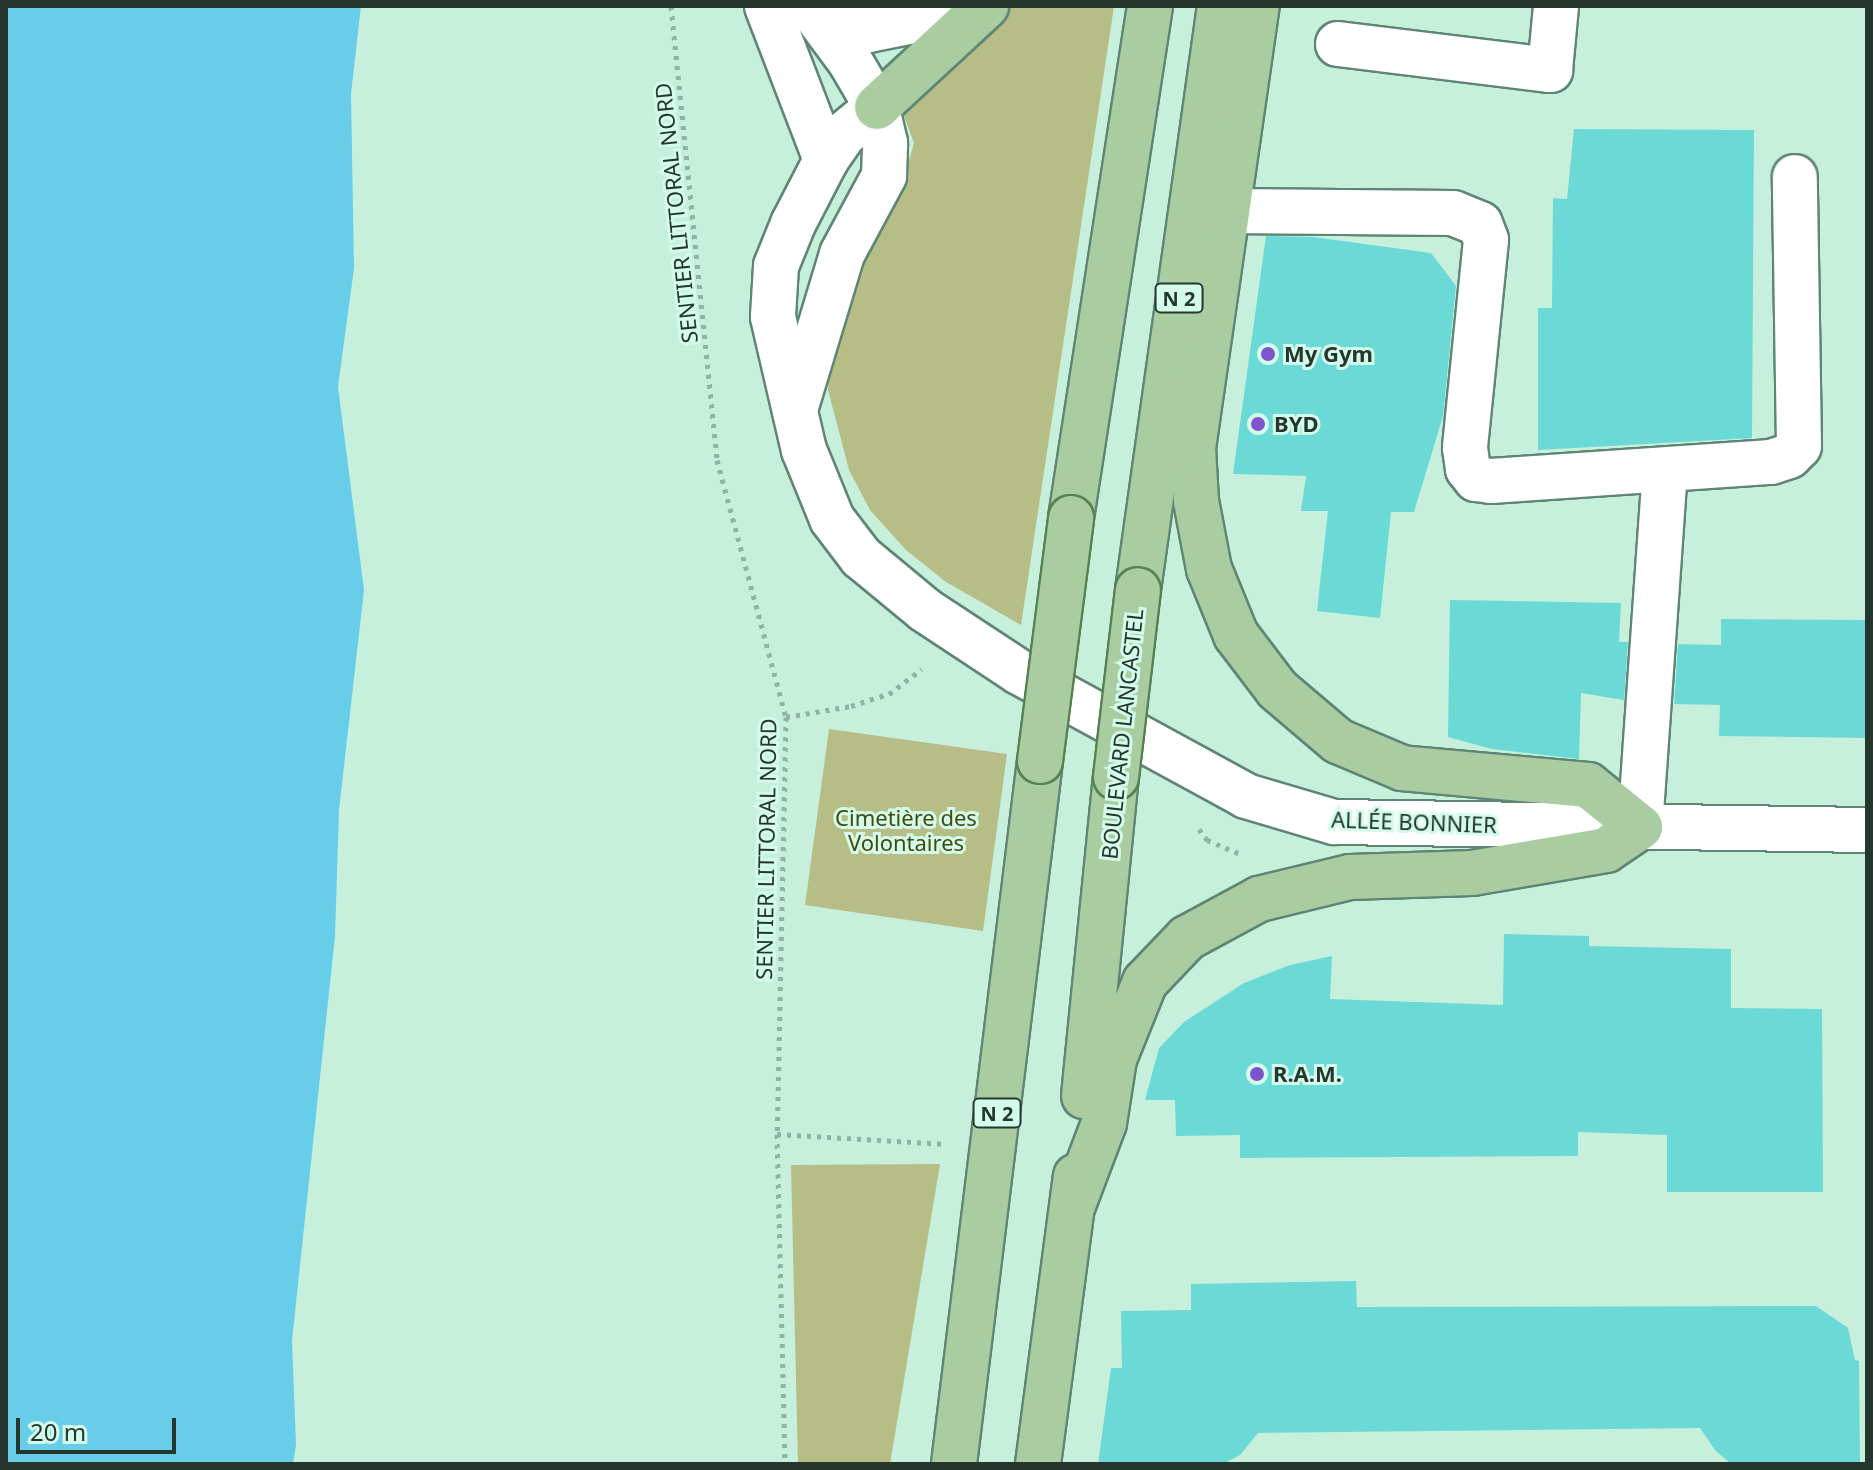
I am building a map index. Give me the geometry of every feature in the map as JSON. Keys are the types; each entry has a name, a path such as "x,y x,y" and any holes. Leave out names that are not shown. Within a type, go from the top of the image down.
{"main road":[{"name":"N 2","path":"954,1464 1071,518 1150,6"},
{"name":"BOULEVARD LANCASTEL","path":"1038,1464 1073,1205 1138,590 1220,6"},
{"path":"1073,1205 1104,1123 1114,1059 1145,982 1187,938 1259,899 1350,877 1472,873 1606,850 1640,827 1588,785 1402,768 1338,741 1277,689 1236,635 1209,569 1196,501 1193,448 1257,6"},
{"path":"877,107 978,12"}],"street":[{"path":"767,6 826,160"},
{"path":"809,6 834,25 869,30 978,12"},
{"path":"795,410 842,254 884,176 885,143 877,107 850,61 809,6"},
{"path":"1338,44 1550,70 1556,6"},
{"name":"ALLÉE BONNIER","path":"877,107 844,134 826,160 776,266 773,317 781,363 813,478 832,519 885,581 1019,672 1246,796 1334,822 1867,830"},
{"path":"1229,211 1453,213 1480,224 1486,240 1465,448 1468,469 1476,479 1491,481 1665,471 1771,462 1789,456 1799,446 1795,177"},
{"path":"1640,827 1665,471"}],"path":[{"name":"SENTIER LITTORAL NORD","path":"671,6 717,460 786,717 777,1134 785,1464"},
{"path":"786,717 851,706 889,694 932,662"},
{"path":"777,1134 993,1147"}],"green space":[{"path":"1003,6 1114,6 1021,625 946,582 906,550 870,510 849,470 828,390 829,350 859,257 886,221 903,182 914,143 898,100"},
{"name":"Cimetière des Volontaires","path":"829,729 1007,754 983,931 805,905"},
{"path":"940,1164 890,1464 798,1464 791,1165"}],"water":[{"path":"6,6 361,6 351,94 354,268 338,387 364,590 339,810 335,936 292,1341 296,1445 293,1464 6,1464"}],"building":[{"path":"1574,129 1754,130 1752,438 1538,450 1538,308 1552,308 1553,198 1567,199"},
{"path":"1266,236 1313,237 1431,253 1456,286 1443,416 1414,512 1391,512 1380,618 1317,611 1328,511 1301,511 1306,476 1233,474"},
{"path":"1450,600 1621,603 1619,642 1628,642 1624,700 1581,693 1579,759 1492,749 1448,737"},
{"path":"1721,619 1867,620 1867,738 1719,736 1720,705 1674,704 1678,644 1721,645"},
{"path":"1504,934 1589,936 1589,946 1731,949 1731,1008 1822,1009 1823,1192 1667,1192 1667,1135 1578,1132 1578,1156 1240,1158 1240,1135 1176,1136 1175,1100 1145,1100 1159,1048 1184,1022 1244,983 1290,965 1332,956 1330,999 1503,1005"},
{"path":"1356,1281 1357,1307 1816,1306 1848,1328 1855,1360 1859,1361 1860,1464 1731,1464 1715,1450 1700,1428 1258,1433 1240,1455 1223,1464 1098,1464 1111,1368 1122,1368 1121,1311 1191,1310 1191,1284"}],"place":[{"name":"My Gym","path":"1268,354"},
{"name":"BYD","path":"1258,424"},
{"name":"R.A.M.","path":"1257,1074"}]}
